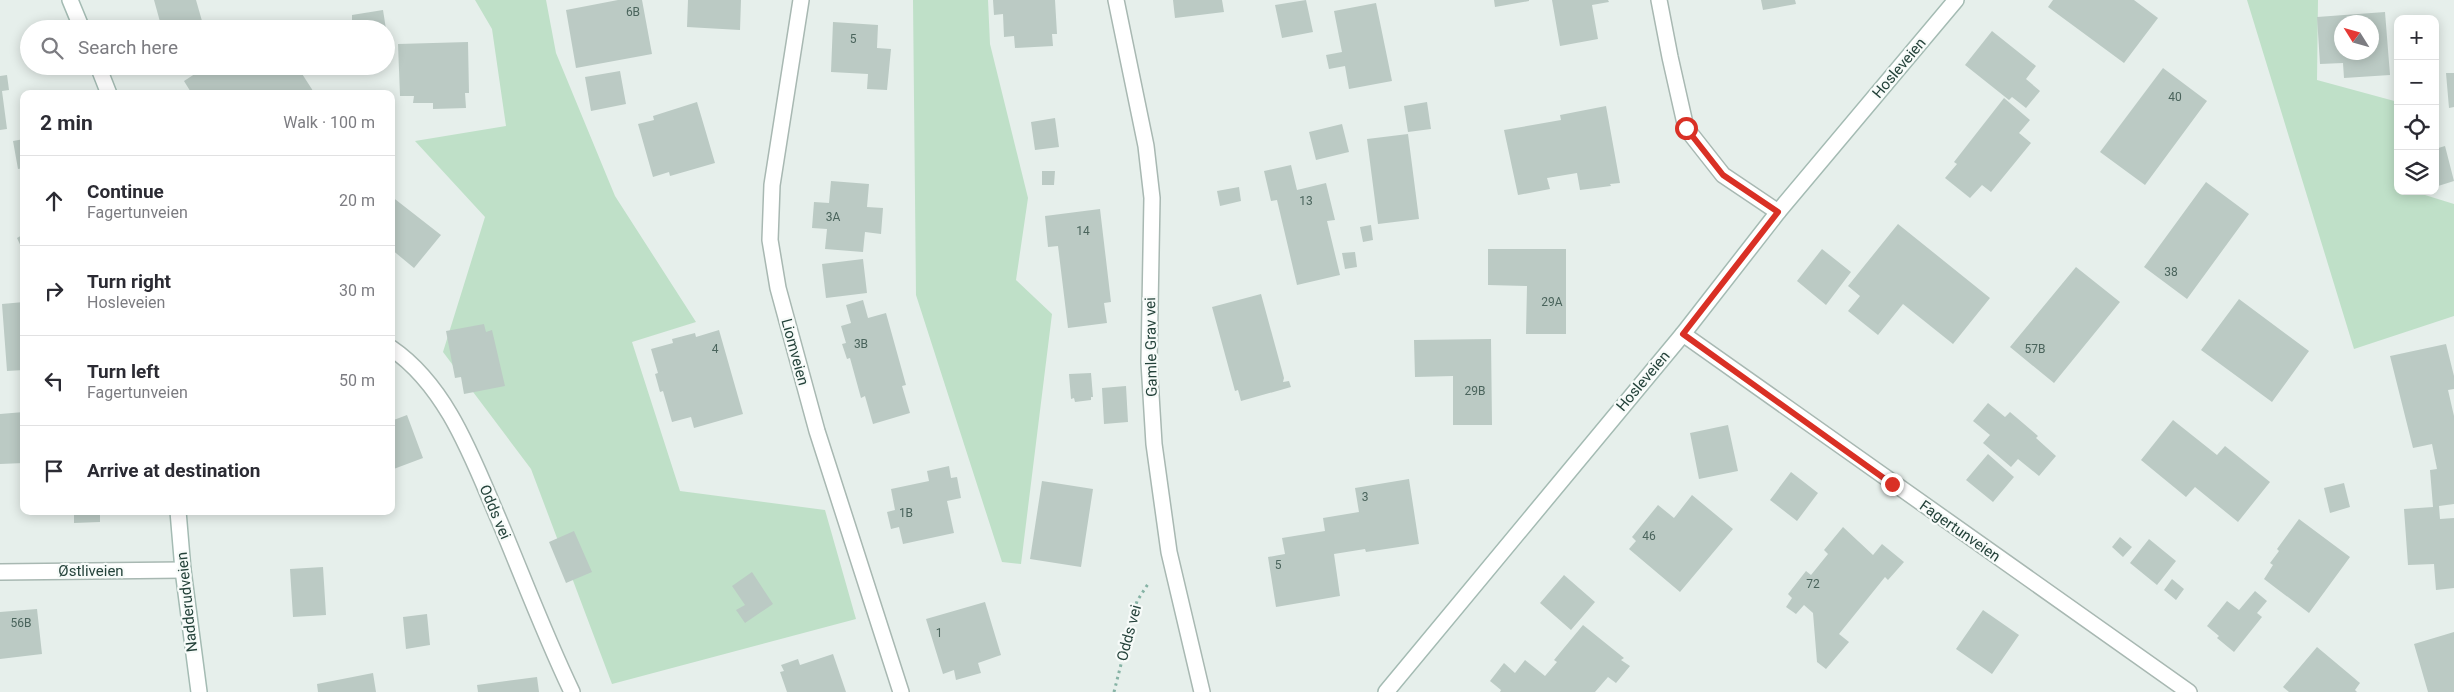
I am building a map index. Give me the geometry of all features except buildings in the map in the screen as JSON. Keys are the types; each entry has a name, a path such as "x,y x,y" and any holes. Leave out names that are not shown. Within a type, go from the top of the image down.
{"street":[{"path":"70,0 78,20"},
{"name":"Liomveien","path":"801,0 772,185 770,240 778,288 817,431 901,692"},
{"name":"Gamle Grav vei","path":"1116,0 1146,146 1152,198 1149,362 1154,444 1169,552 1202,692"},
{"path":"1660,0 1670,58 1686,128 1723,175 1778,212"},
{"name":"Hosleveien","path":"1386,692 1683,334 1778,212 1956,0"},
{"path":"102,75 107,90"},
{"name":"Fagertunveien","path":"1683,334 2189,692"},
{"name":"Odds vei","path":"395,351 432,388 467,445 572,692"},
{"name":"Nadderudveien","path":"178,515 183,570 199,692"},
{"name":"Østliveien","path":"0,572 183,570"}],"path":[{"name":"Odds vei","path":"1114,692 1137,601 1169,552"}],"green space":[{"path":"475,0 546,0 556,53 615,196 696,322 632,342 680,491 825,510 856,619 612,684 531,469 443,352 485,217 415,141 506,126 492,29"},
{"path":"913,0 988,0 990,44 1028,198 1016,280 1052,314 1021,564 1002,562 916,295"},
{"path":"2247,0 2318,0 2317,80 2394,101 2394,195 2425,195 2454,204 2454,316 2354,349"}],"route":[{"path":"1686,128 1723,175 1778,212 1683,334 1892,484"}]}
